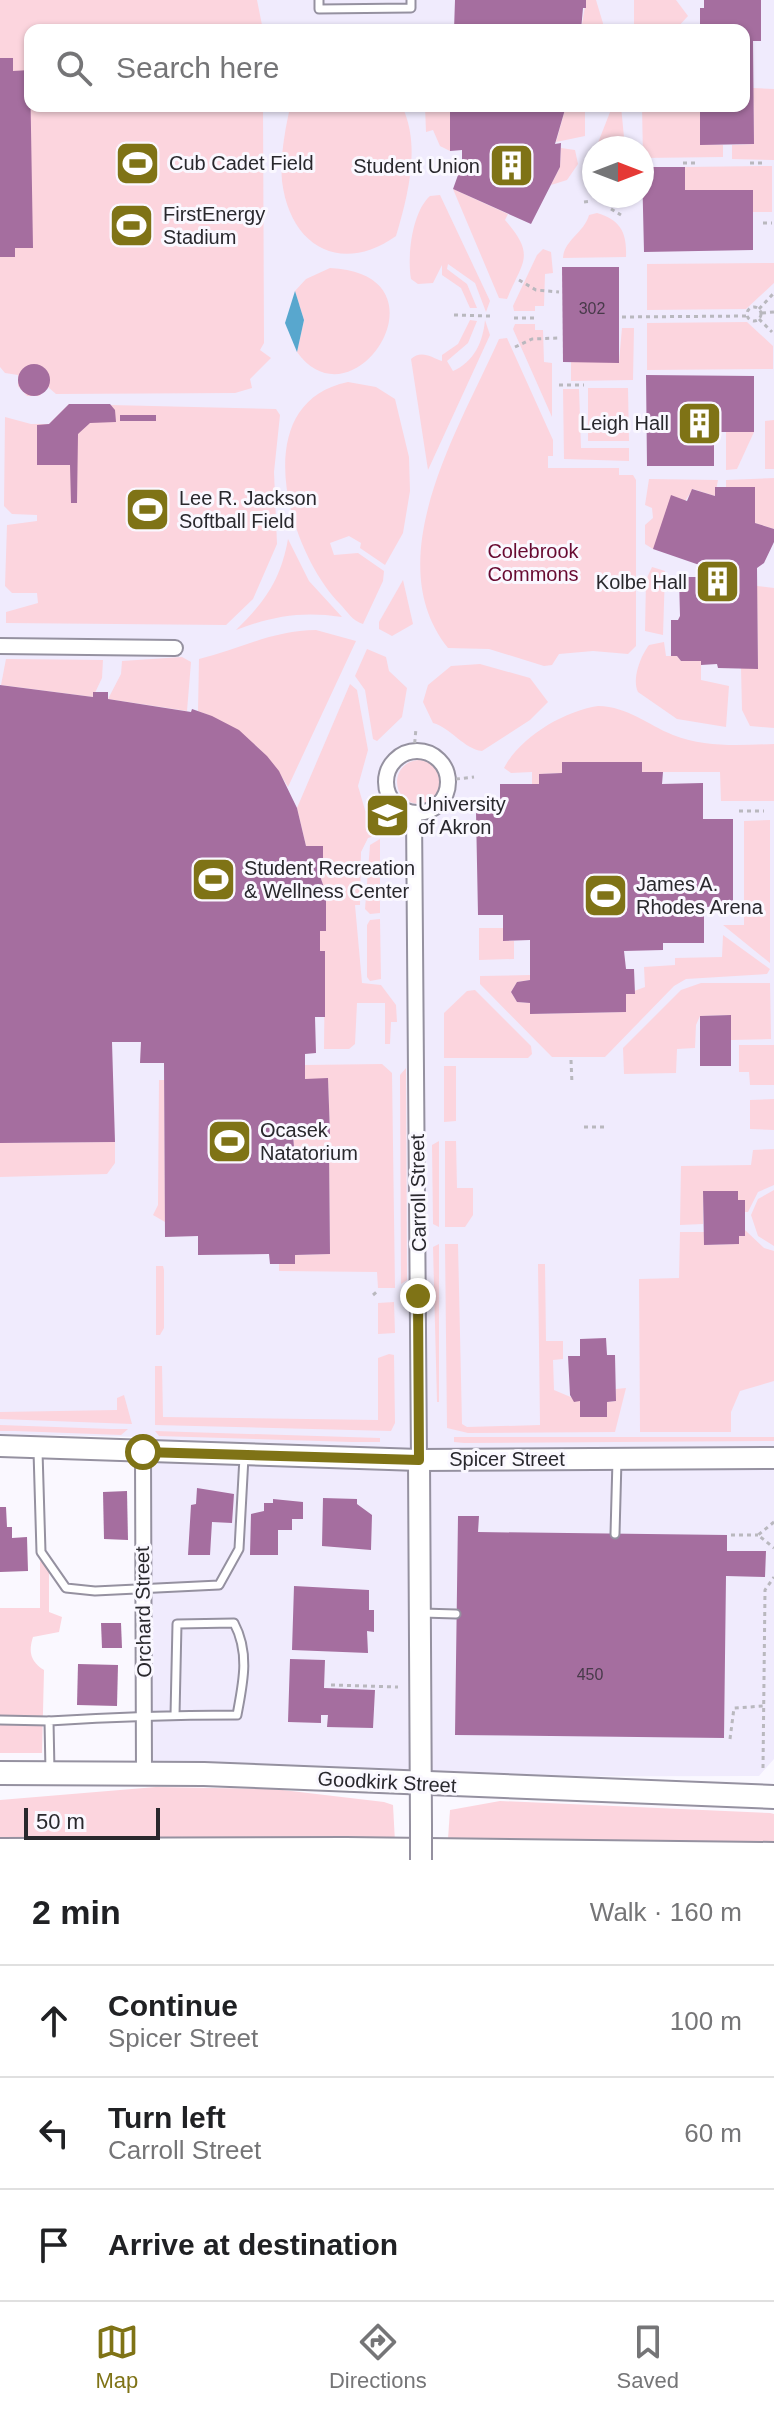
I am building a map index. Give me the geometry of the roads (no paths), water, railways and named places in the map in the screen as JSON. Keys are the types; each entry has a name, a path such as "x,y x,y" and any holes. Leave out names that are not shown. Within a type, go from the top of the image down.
{"highway":[{"path":"0,1852 346,1851 774,1856"}],"main road":[{"name":"Goodkirk Street","path":"0,1773 144,1773 774,1797"}],"street":[{"path":"0,646 175,648"},
{"path":"414,751 436,758 448,780 442,801 430,811 414,813 396,805 386,787 389,767 404,753 414,751"},
{"name":"Carroll Street","path":"414,813 421,1860"},
{"name":"Spicer Street","path":"0,1446 419,1460 774,1458"},
{"name":"Orchard Street","path":"143,1452 144,1773"}],"lane":[{"path":"319,0 319,9 411,8 411,0"},
{"path":"37,1448 41,1552 66,1588 143,1590 219,1585 239,1549 244,1455"},
{"path":"615,1534 617,1458"},
{"path":"420,1613 456,1614"},
{"path":"0,1720 237,1715 244,1676 244,1642 234,1623 177,1624 175,1715"},
{"path":"49,1721 50,1773"}],"water":[{"path":"295,291 304,320 297,352 285,323"}],"place":[{"name":"Cub Cadet Field","path":"138,163"},
{"name":"Student Union","path":"511,166"},
{"name":"FirstEnergy Stadium","path":"132,225"},
{"name":"Leigh Hall","path":"700,423"},
{"name":"Lee R. Jackson Softball Field","path":"148,509"},
{"name":"Kolbe Hall","path":"718,582"},
{"name":"University of Akron","path":"387,815"},
{"name":"Student Recreation & Wellness Center","path":"213,879"},
{"name":"James A. Rhodes Arena","path":"605,895"},
{"name":"Ocasek Natatorium","path":"229,1141"}],"park label":[{"name":"Colebrook Commons","path":"533,562"}]}
